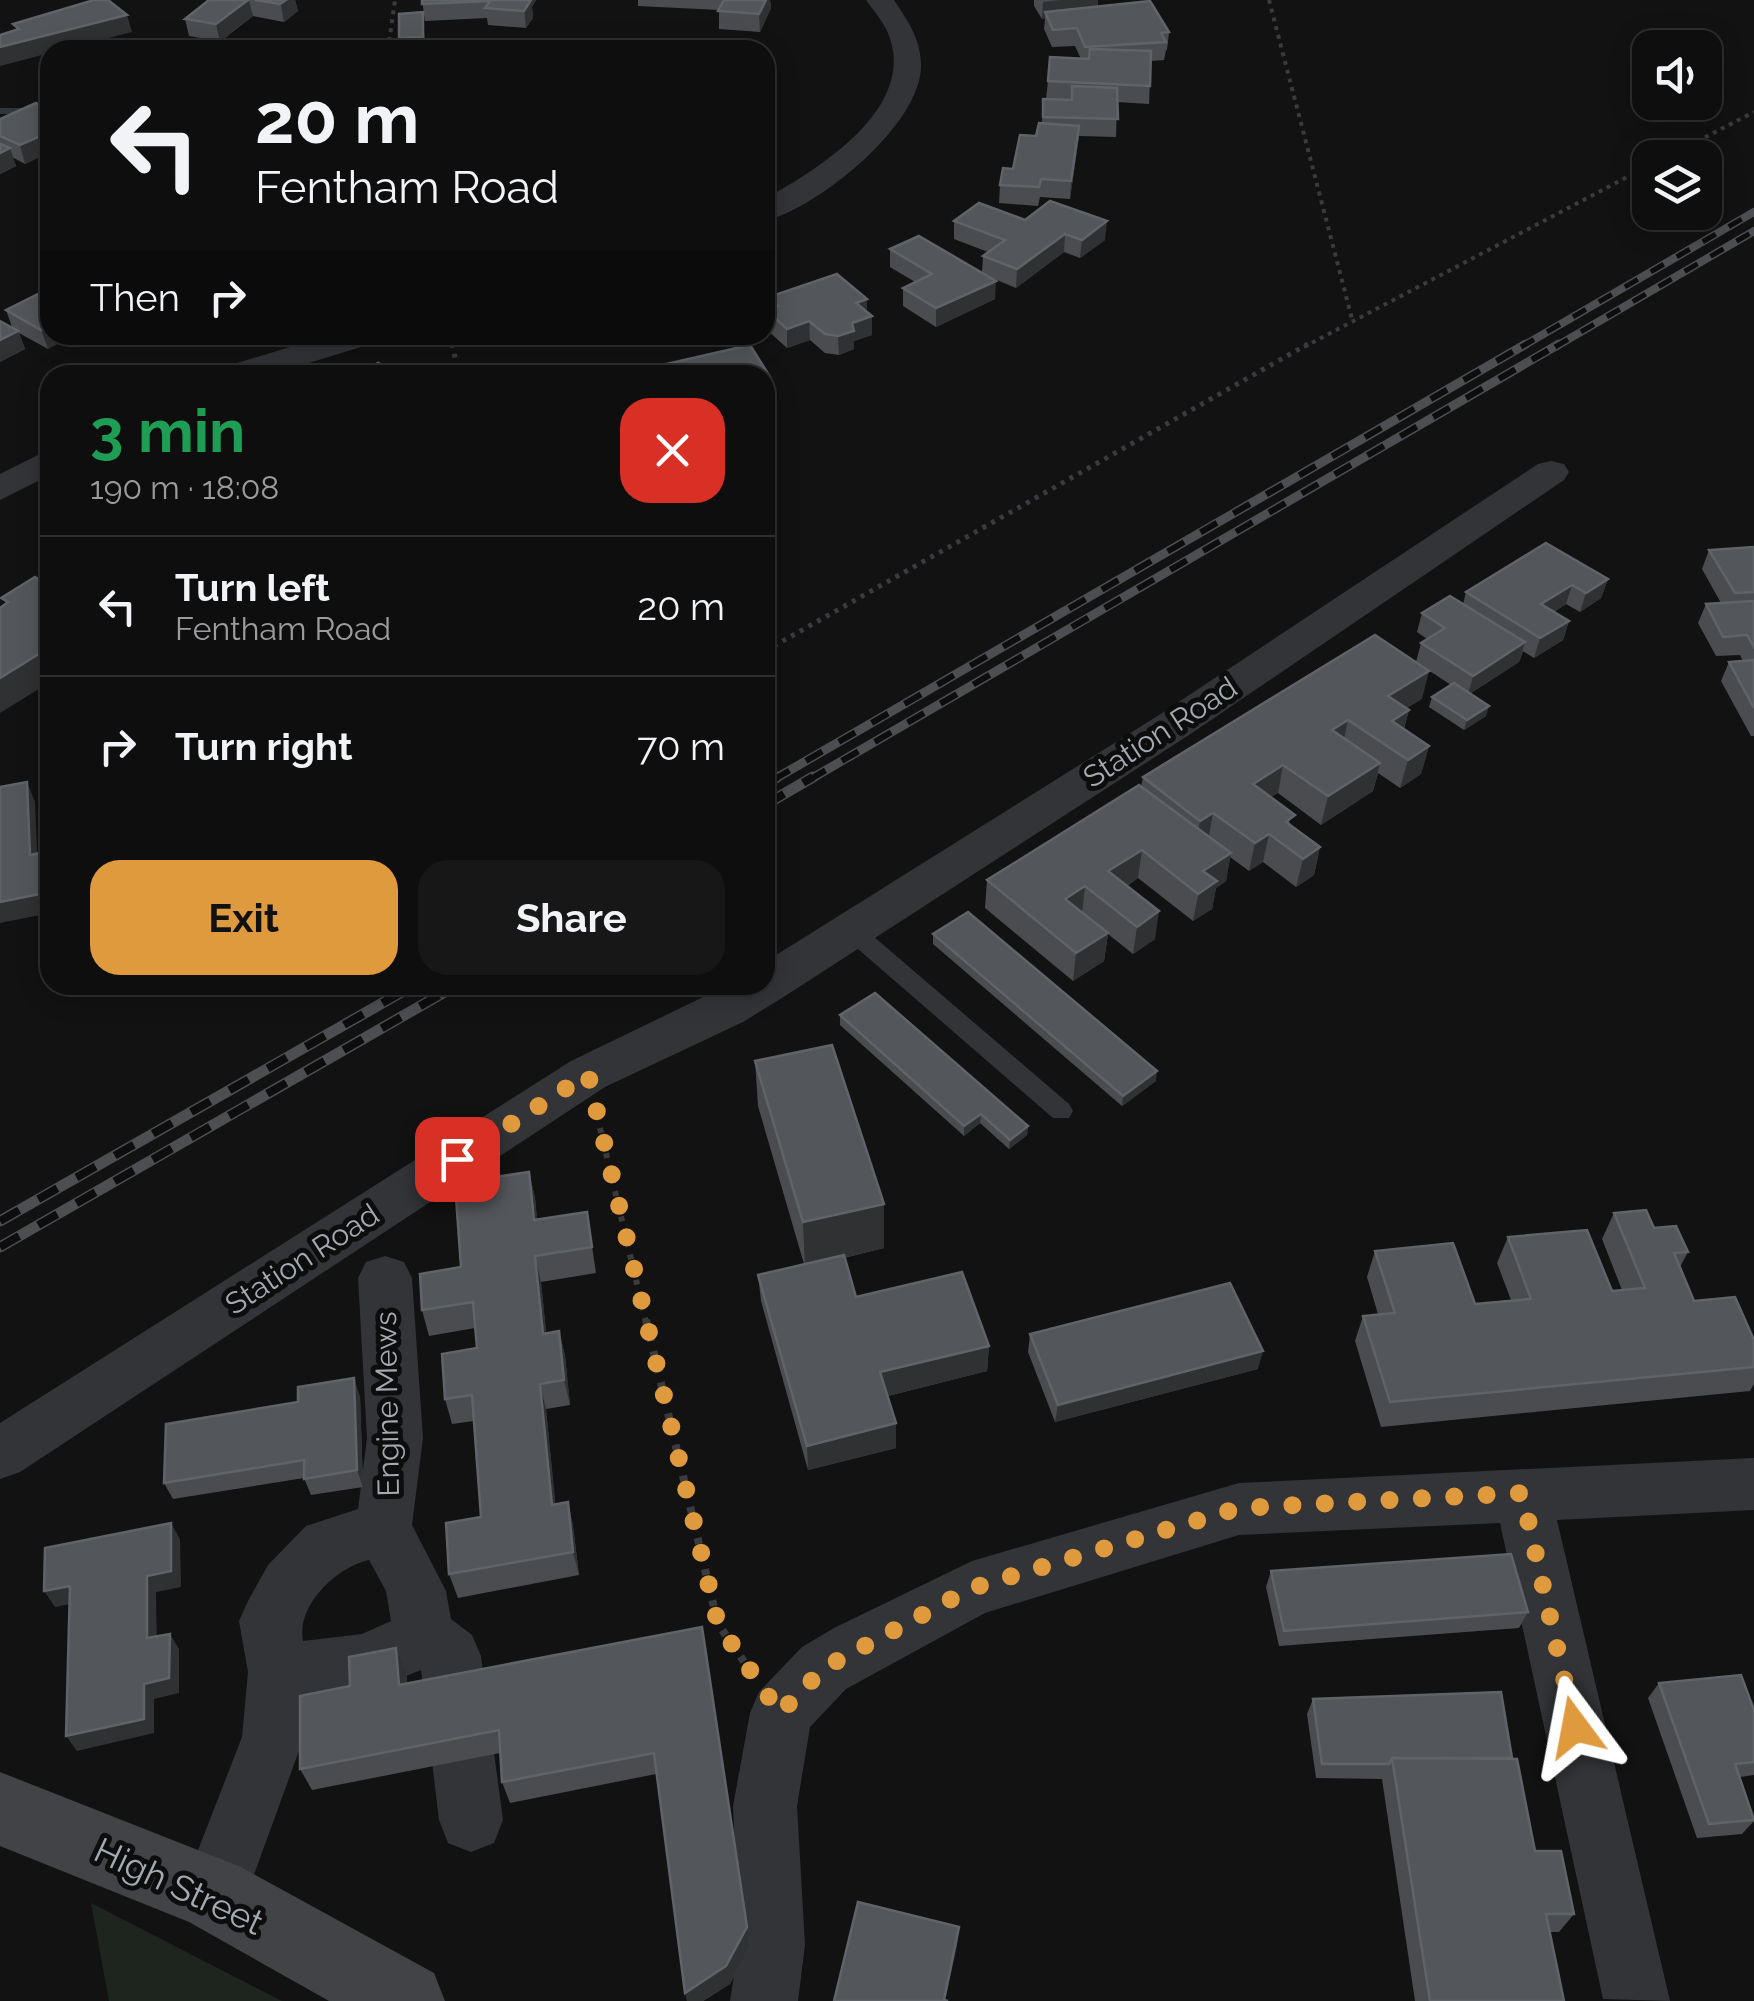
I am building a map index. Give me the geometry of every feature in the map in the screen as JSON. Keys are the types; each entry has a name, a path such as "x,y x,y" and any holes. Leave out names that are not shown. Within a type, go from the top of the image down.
{"main road":[{"name":"High Street","path":"0,1809 214,1894 406,2001"}],"street":[{"path":"775,206 832,172 890,115 908,68 908,50 892,13 880,0"},
{"path":"266,365 332,345"},
{"path":"0,489 40,466"},
{"name":"Station Road","path":"775,979 1174,725 1551,472"},
{"name":"Station Road","path":"0,1454 588,1074 726,1010 749,995"},
{"name":"Engine Mews","path":"382,1529 391,1504 394,1471 384,1278"},
{"path":"764,2001 772,1945 765,1806 780,1713 824,1668 972,1588 1239,1508 1522,1493 1744,1492"},
{"path":"1522,1493 1637,1999"},
{"name":"Engine Mews","path":"382,1529 416,1586 424,1613 422,1632"},
{"name":"Engine Mews","path":"214,1894 273,1737 278,1672 268,1621 289,1585 327,1544 382,1529"},
{"path":"278,1672 362,1663 397,1652 422,1632 451,1656 471,1820"}],"lane":[{"path":"851,930 1061,1111"}],"path":[{"path":"390,40 396,0"},
{"path":"1268,0 1352,320"},
{"path":"1700,140 1754,112"},
{"path":"775,645 1352,320 1632,174"},
{"path":"588,1074 718,1624 780,1713"}],"shaded area":[{"path":"91,1903 282,2001 109,2001"}],"building":[{"path":"94,0 108,0 127,15 0,47 0,35 19,29 13,24"},
{"path":"209,0 248,0 216,24 185,19"},
{"path":"422,0 531,0 524,11 485,8 490,1 422,4"},
{"path":"724,0 766,0 759,14 718,11"},
{"path":"1150,1 1169,32 1161,33 1166,42 1085,47 1077,28 1053,30 1045,12"},
{"path":"423,12 423,37 399,38 399,14"},
{"path":"1090,49 1151,51 1150,86 1048,81 1050,57 1089,59"},
{"path":"1072,86 1117,88 1118,119 1043,117 1043,99 1072,100"},
{"path":"36,103 40,105 40,136 20,145 0,136 0,119"},
{"path":"1039,123 1079,126 1071,181 1041,179 1039,187 1000,185 1003,168 1013,169 1020,135 1036,136"},
{"path":"1050,201 1107,221 1082,240 1065,234 1017,269 983,256 1005,240 954,221 979,203 1025,220"},
{"path":"919,236 996,281 936,308 903,288 932,274 890,249"},
{"path":"837,274 867,299 856,303 872,316 852,323 854,331 838,336 825,334 809,321 787,329 775,318 775,295"},
{"path":"40,293 40,329 6,310"},
{"path":"0,321 18,331 0,340"},
{"path":"750,345 762,365 662,365"},
{"path":"1546,543 1608,579 1586,593 1572,585 1541,604 1569,621 1540,638 1466,592"},
{"path":"1754,547 1754,592 1735,593 1709,550"},
{"path":"35,577 40,580 40,653 0,678 0,608 8,602 1,598"},
{"path":"1450,596 1525,642 1473,676 1421,643 1445,628 1422,613"},
{"path":"1754,601 1754,647 1747,635 1723,637 1706,604"},
{"path":"1375,635 1429,671 1388,696 1409,710 1392,721 1429,746 1408,760 1348,720 1332,730 1380,763 1328,796 1283,765 1253,784 1295,815 1286,822 1320,847 1303,859 1269,834 1255,843 1213,813 1200,821 1143,777"},
{"path":"1754,660 1754,708 1729,662"},
{"path":"1454,683 1489,706 1467,720 1432,697"},
{"path":"27,782 30,855 40,853 40,894 0,902 0,787"},
{"path":"1139,785 1231,853 1203,871 1217,881 1198,894 1142,850 1108,871 1159,911 1137,927 1085,886 1065,899 1108,933 1076,953 987,880"},
{"path":"968,912 1157,1071 1123,1096 933,934"},
{"path":"875,993 1028,1126 1010,1140 981,1114 964,1126 840,1015"},
{"path":"832,1045 884,1204 803,1222 755,1061"},
{"path":"529,1172 534,1220 587,1212 592,1247 535,1256 543,1334 559,1331 564,1380 540,1384 552,1505 568,1502 573,1552 449,1574 446,1523 481,1517 472,1395 445,1399 442,1354 477,1348 473,1302 422,1310 420,1274 461,1267 455,1183"},
{"path":"1646,1210 1654,1228 1676,1226 1688,1252 1674,1253 1694,1301 1735,1297 1754,1340 1754,1367 1390,1402 1363,1316 1395,1313 1375,1251 1453,1243 1475,1304 1531,1299 1508,1237 1587,1230 1612,1291 1645,1288 1614,1213"},
{"path":"844,1255 856,1297 962,1272 989,1346 880,1372 896,1423 807,1446 758,1275"},
{"path":"1230,1283 1263,1351 1058,1405 1030,1334"},
{"path":"354,1378 357,1470 304,1479 304,1460 164,1483 166,1424 298,1402 298,1387"},
{"path":"171,1523 171,1571 147,1576 147,1638 170,1634 169,1678 144,1684 144,1719 66,1736 70,1586 44,1591 45,1548"},
{"path":"1511,1554 1528,1612 1284,1631 1271,1571"},
{"path":"702,1627 747,1927 726,1966 685,1993 654,1753 502,1782 499,1730 300,1769 300,1696 350,1686 349,1657 396,1648 399,1685"},
{"path":"1741,1675 1754,1710 1754,1762 1735,1764 1754,1820 1709,1824 1659,1683"},
{"path":"1501,1692 1512,1758 1392,1758 1389,1764 1322,1764 1313,1699"},
{"path":"1392,1758 1517,1759 1535,1851 1561,1851 1574,1914 1546,1914 1564,2001 1430,2001"},
{"path":"858,1902 959,1927 944,2000 948,2001 834,2001"}],"waterway":[{"path":"0,111 40,111"}],"railway":[{"path":"1521,347 1754,212"},
{"path":"1555,347 1754,231"},
{"path":"775,779 1526,344"},
{"path":"809,780 1559,344"},
{"path":"775,799 813,777"},
{"path":"0,1221 396,995"},
{"path":"0,1247 440,995"}],"route":[{"path":"457,1159 588,1074 718,1624 780,1713 824,1668 972,1588 1239,1508 1522,1493 1575,1727"}]}
